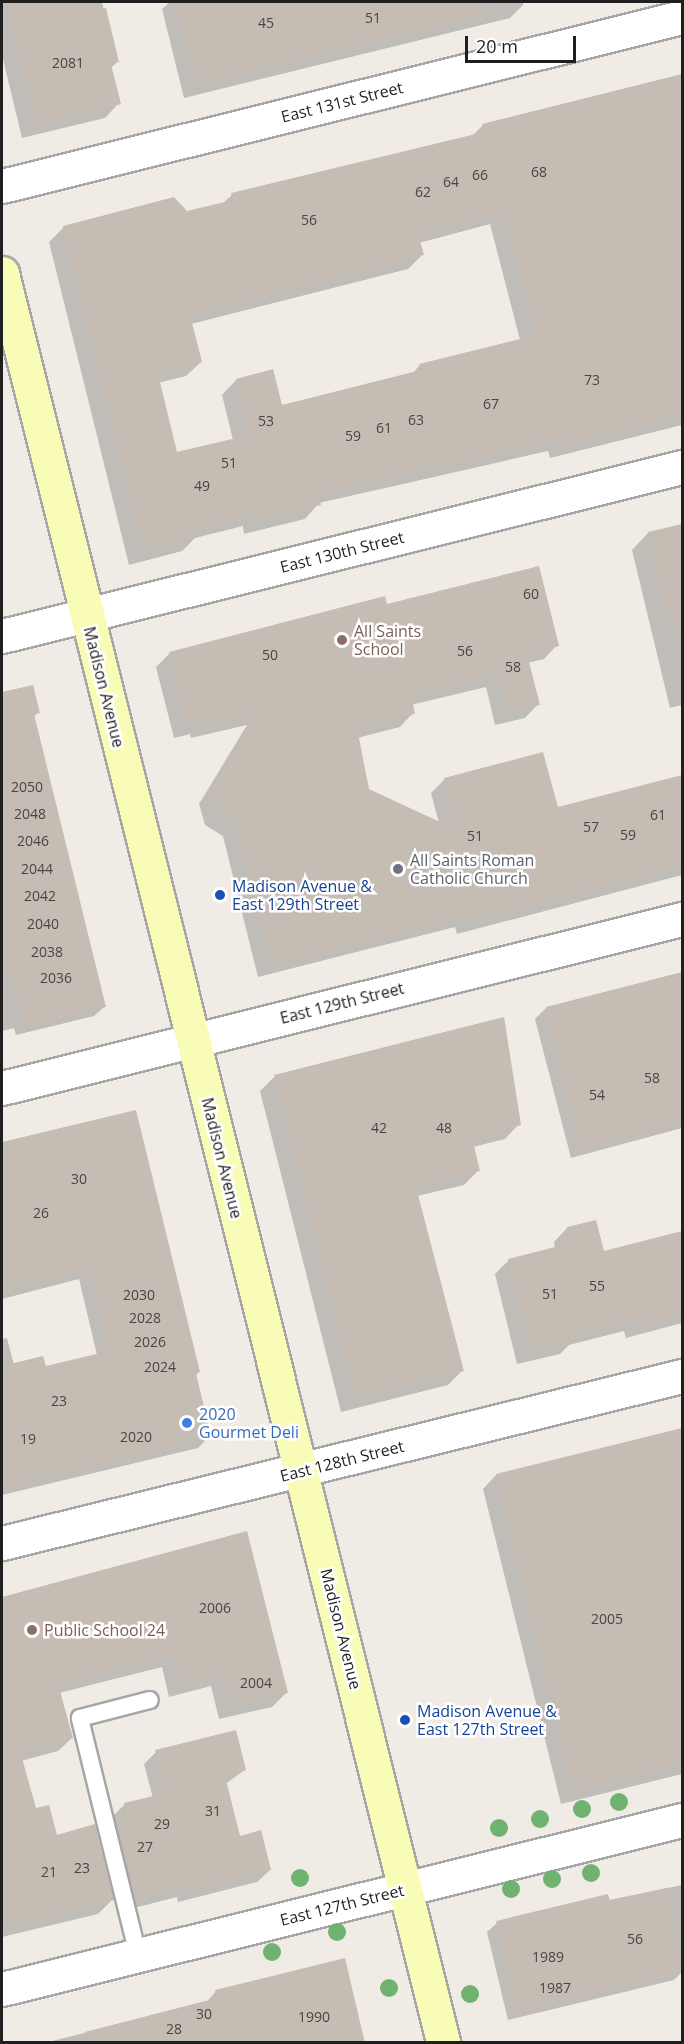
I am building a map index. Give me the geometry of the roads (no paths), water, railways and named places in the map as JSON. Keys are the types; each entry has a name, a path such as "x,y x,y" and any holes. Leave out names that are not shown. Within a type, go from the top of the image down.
{"main road":[{"name":"Madison Avenue","path":"2,273 443,2043"}],"street":[{"name":"East 131st Street","path":"2,186 682,17"},
{"name":"East 130th Street","path":"2,636 682,467"},
{"name":"East 129th Street","path":"2,1088 682,919"},
{"name":"East 128th Street","path":"2,1543 682,1376"},
{"name":"East 127th Street","path":"2,1989 682,1820"}],"lane":[{"path":"138,1955 80,1718 150,1700"}],"place":[{"name":"All Saints School","path":"342,640"},
{"name":"All Saints Roman Catholic Church","path":"398,869"},
{"name":"Madison Avenue & East 129th Street","path":"220,895"},
{"name":"2020 Gourmet Deli","path":"187,1423"},
{"name":"Public School 24","path":"32,1630"},
{"name":"Madison Avenue & East 127th Street","path":"405,1720"}]}
